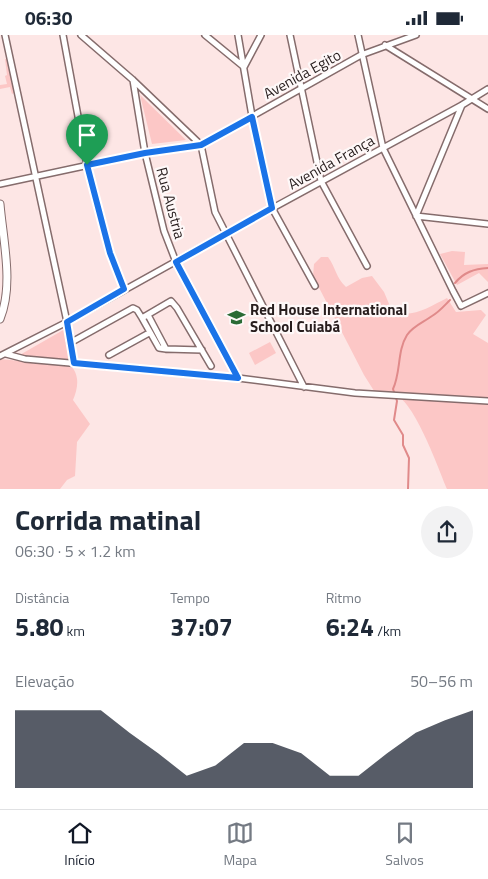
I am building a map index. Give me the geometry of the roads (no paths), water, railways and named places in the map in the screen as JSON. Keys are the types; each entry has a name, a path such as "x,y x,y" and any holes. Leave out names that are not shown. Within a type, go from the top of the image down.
{"main road":[{"path":"0,204 8,284 6,301 0,319"}],"street":[{"path":"5,35 67,322 74,363"},
{"path":"63,35 87,165 110,253 124,289"},
{"path":"80,35 133,80 201,145 215,212 224,234 304,387"},
{"path":"205,35 244,67"},
{"path":"238,35 252,117 272,208 316,286"},
{"path":"244,67 261,35"},
{"path":"290,35 322,181 367,266"},
{"path":"358,35 382,148 461,306 488,293"},
{"name":"Avenida Egito","path":"0,184 145,153 201,145 361,55 416,35"},
{"path":"385,45 488,109"},
{"name":"Rua Austria","path":"133,80 145,153 164,231 176,262 238,378"},
{"name":"Avenida França","path":"3,355 67,322 488,89"},
{"path":"416,216 462,105"},
{"path":"416,216 488,224"},
{"path":"142,318 171,301 174,303 211,366"},
{"path":"70,343 133,308 137,310 159,347 166,349 202,350"},
{"path":"148,315 166,349"},
{"path":"109,355 150,333"},
{"path":"3,355 238,378 355,393 488,401"}],"waterway":[{"path":"455,283 462,276 470,272 488,268"},
{"path":"408,489 409,458 403,445 403,435 394,420 397,401 393,389 402,348 409,332 437,313 450,300"}],"place":[{"name":"Red House International School Cuiabá","path":"236,318"}]}
